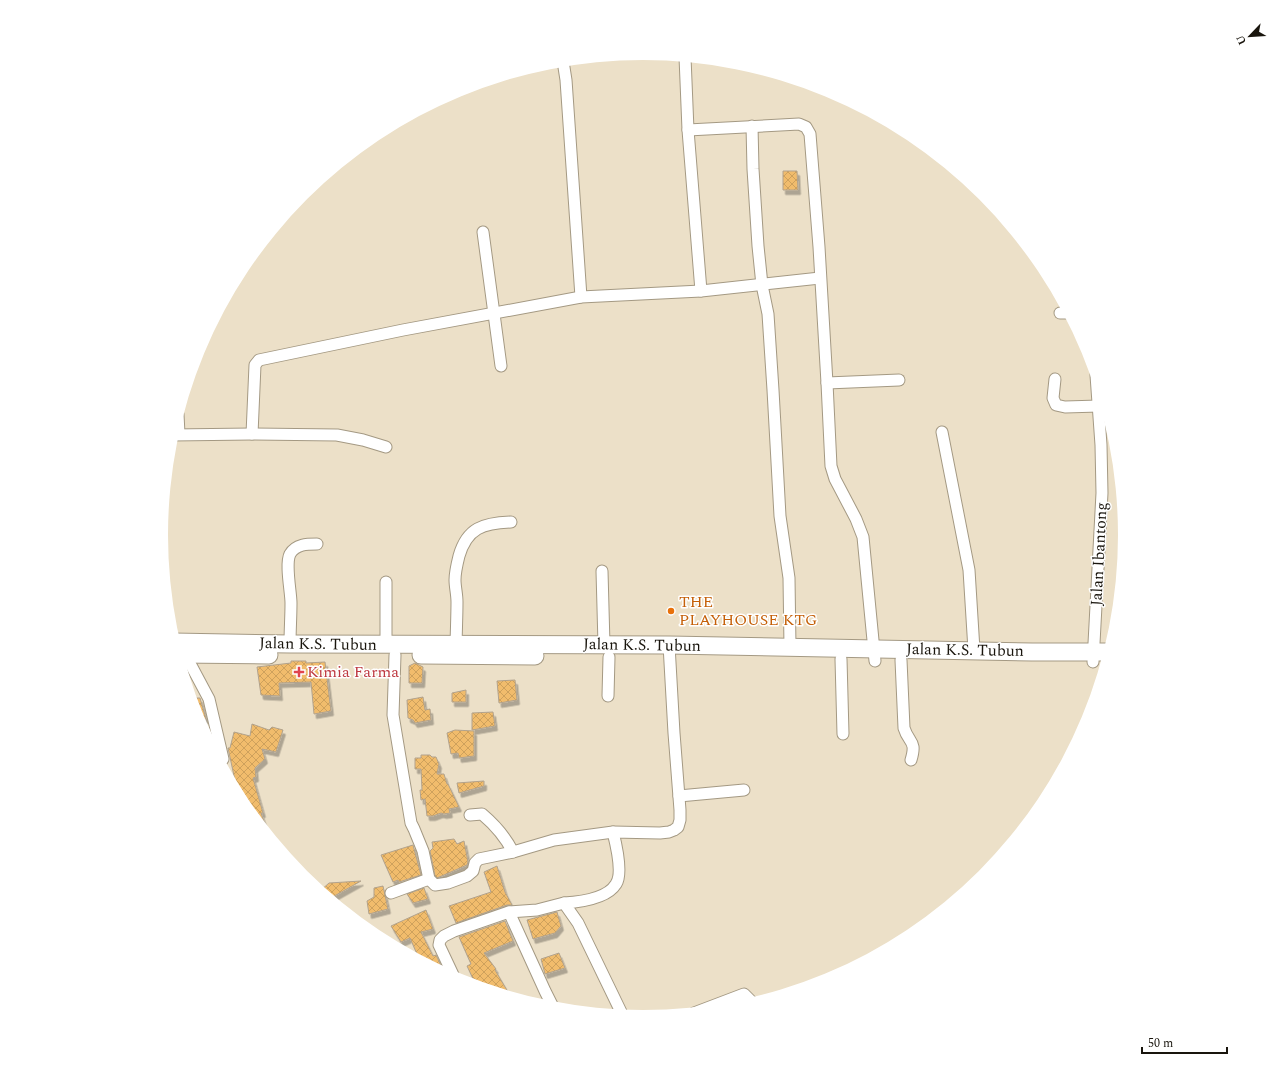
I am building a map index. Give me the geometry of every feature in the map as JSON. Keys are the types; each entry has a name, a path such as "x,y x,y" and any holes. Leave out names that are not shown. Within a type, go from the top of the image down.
{"highway":[{"name":"Jalan K.S. Tubun","path":"180,642 290,644 391,650"},
{"name":"Jalan K.S. Tubun","path":"183,654 391,650 669,651 790,647 901,657 974,650 1101,657"},
{"name":"Jalan K.S. Tubun","path":"669,651 841,659 875,655"},
{"name":"Jalan K.S. Tubun","path":"924,655 1033,663 1101,657"}],"street":[{"path":"685,62 688,130 701,291"},
{"path":"564,67 581,297"},
{"path":"688,130 799,124 803,125 809,131 815,191 831,466 835,479 856,519 863,538 875,655"},
{"path":"752,126 755,211 762,285 768,314 780,516 789,578 790,647"},
{"path":"483,232 501,366"},
{"path":"252,434 255,365 259,360 403,330 581,297 701,291 820,278"},
{"path":"1055,379 1053,398 1056,405 1065,407 1099,406"},
{"path":"827,383 899,380"},
{"name":"Jalan Ibantong","path":"1098,401 1102,493 1101,657"},
{"path":"942,432 970,570 974,650"},
{"path":"179,434 337,435 363,440 386,447"},
{"path":"456,650 457,606 455,578 462,547 467,537 480,527 496,522 510,522"},
{"path":"290,644 291,603 288,575 289,556 294,549 302,545 318,544"},
{"path":"602,571 608,696"},
{"path":"386,582 395,725 411,823 423,851 429,879 435,885 456,881 467,876 473,871 475,863 479,859 513,852 554,840 613,832 660,833 674,830 678,827 680,820 679,796 669,651"},
{"path":"901,657 904,728 914,748 911,760"},
{"path":"184,659 209,699 222,756"},
{"path":"841,659 843,734"},
{"path":"679,796 744,790"},
{"path":"470,815 482,814 505,838 513,852"},
{"path":"451,970 439,945 440,940 444,936 454,931 509,912 537,910 564,903 584,901 600,896 610,890 616,884 618,876 618,860 613,832"},
{"path":"391,894 429,879"},
{"path":"564,903 578,923 620,1010"},
{"path":"509,912 550,1002"},
{"path":"713,1006 744,994 749,999"}],"building":[{"path":"783,171 797,171 798,190 783,190"},
{"path":"291,661 306,661 306,663 325,662 331,711 314,714 311,682 279,683 280,696 261,695 257,667 291,663"},
{"path":"415,663 423,667 422,683 409,683 409,666"},
{"path":"515,680 517,700 499,703 497,681"},
{"path":"466,690 466,702 452,702 452,693"},
{"path":"423,697 425,710 430,709 431,720 415,723 413,720 408,718 407,700"},
{"path":"197,698 200,698 206,719 204,717"},
{"path":"493,712 495,726 472,730 472,713"},
{"path":"252,724 269,730 272,727 283,730 276,752 262,749 265,759 255,768 256,777 253,778 264,823 235,779 228,748 230,748 234,732 250,736"},
{"path":"455,730 474,731 474,756 459,758 458,753 451,754 447,733"},
{"path":"421,755 436,757 439,764 437,774 444,774 447,784 459,807 449,809 450,813 427,816 425,799 421,800 421,769 415,769 415,758 421,758"},
{"path":"484,781 484,786 459,793 457,783"},
{"path":"454,839 457,844 464,841 468,862 467,865 437,878 435,876 430,851 433,848 432,842"},
{"path":"413,845 421,875 399,882 398,880 393,882 381,855"},
{"path":"497,866 505,892 512,905 507,905 456,923 449,906 491,892 484,872"},
{"path":"361,881 333,897 324,888 329,883"},
{"path":"383,886 388,909 369,914 367,901 374,897 374,888"},
{"path":"424,888 428,899 413,903 407,894"},
{"path":"426,910 433,929 421,932 433,956 436,955 441,966 417,953 410,938 401,942 391,926"},
{"path":"557,912 561,926 555,933 533,939 527,920"},
{"path":"505,921 513,941 484,953 496,969 495,970 508,991 474,980 467,966 471,964 459,937"},
{"path":"559,953 565,968 545,974 541,959"}],"place":[{"name":"THE PLAYHOUSE KTG","path":"671,611"},
{"name":"Kimia Farma","path":"299,672"}]}
